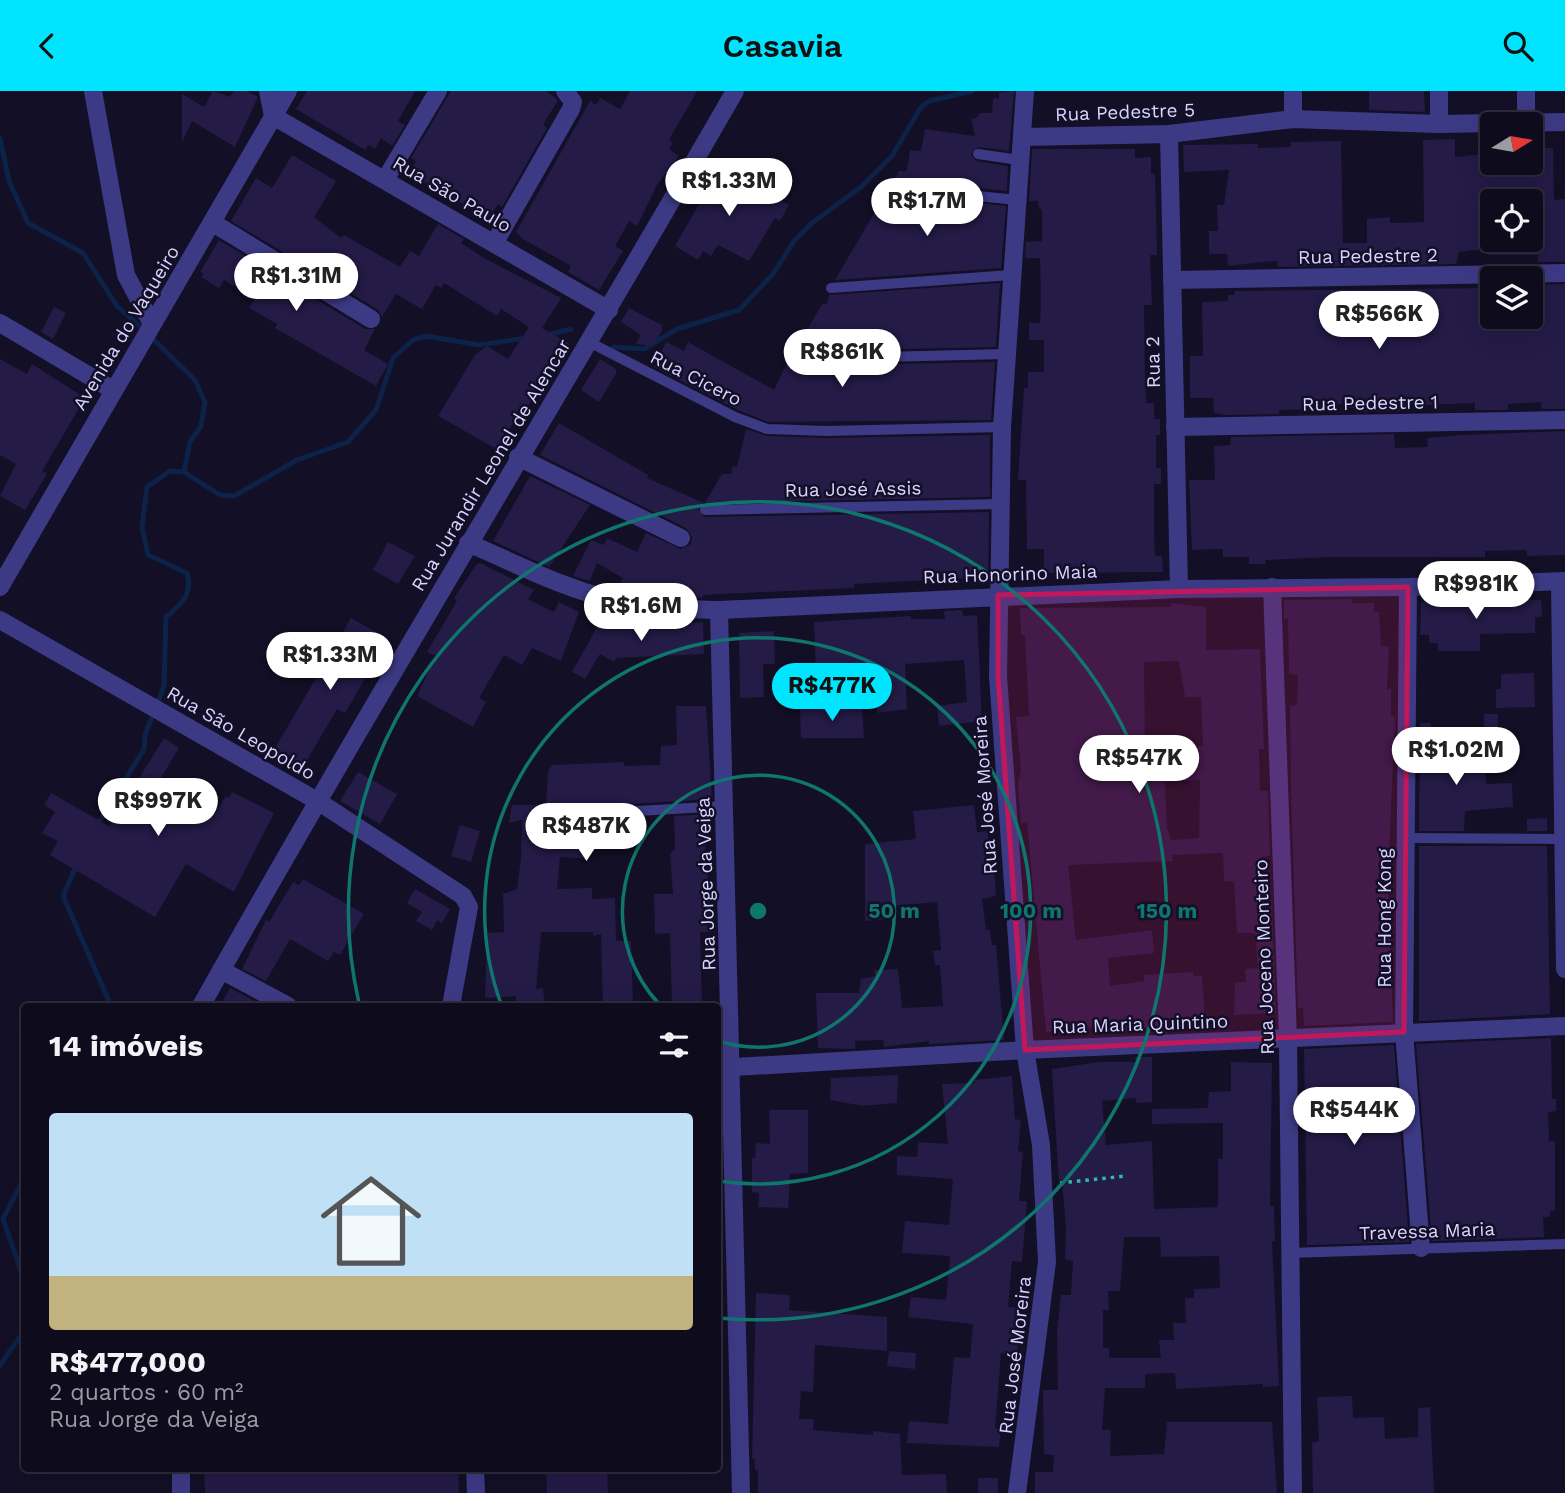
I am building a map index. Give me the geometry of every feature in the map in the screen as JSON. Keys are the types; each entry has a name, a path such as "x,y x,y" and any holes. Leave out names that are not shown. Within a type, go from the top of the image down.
{"street":[{"path":"93,91 127,275 152,325"},
{"path":"268,91 273,116"},
{"name":"Avenida do Vaqueiro","path":"0,587 288,91"},
{"path":"385,180 438,91"},
{"path":"495,242 571,109 573,101 565,91"},
{"name":"Rua Jurandir Leonel de Alencar","path":"203,1003 518,457 609,310 736,91"},
{"name":"Rua José Moreira","path":"1017,1493 1046,1275 1044,1184 1025,1050 1002,746 998,595 1006,353 1025,91"},
{"path":"1293,91 1293,119"},
{"path":"1439,91 1440,124"},
{"path":"1526,91 1526,112"},
{"name":"Rua São Paulo","path":"273,116 609,310"},
{"name":"Rua Pedestre 5","path":"1023,137 1169,134 1293,119 1480,124"},
{"name":"Rua Pedestre 5","path":"1544,123 1565,122"},
{"name":"Rua 2","path":"1169,134 1179,589"},
{"path":"213,223 371,319"},
{"name":"Rua Pedestre 2","path":"1172,280 1565,273"},
{"path":"0,323 113,390"},
{"name":"Rua Pedestre 1","path":"1175,428 1565,420"},
{"path":"518,457 681,538"},
{"name":"Rua Honorino Maia","path":"468,543 562,584 616,601 661,609 719,610 998,595 1179,589 1408,587 1563,582"},
{"path":"1563,582 1565,969"},
{"name":"Rua Joceno Monteiro","path":"1272,587 1288,1039 1293,1493"},
{"name":"Rua Hong Kong","path":"1408,587 1404,1032 1420,1248"},
{"name":"Rua Jorge da Veiga","path":"719,610 725,806 724,1068 741,1493"},
{"name":"Rua São Leopoldo","path":"0,620 177,719 319,803 463,896 469,907 452,1003"},
{"path":"221,970 282,1003"},
{"name":"Rua Maria Quintino","path":"724,1068 1025,1050 1565,1026"},
{"path":"181,1472 181,1493"},
{"path":"475,1472 476,1493"}],"lane":[{"path":"978,155 1019,160"},
{"path":"890,187 1017,200"},
{"path":"831,288 1011,275"},
{"name":"Rua Cicero","path":"589,342 744,422 767,429 827,431 1002,428"},
{"path":"796,359 1006,353"},
{"name":"Rua José Assis","path":"705,510 1001,504"},
{"path":"533,817 725,806"},
{"path":"1406,838 1563,839"},
{"name":"Travessa Maria","path":"1290,1253 1565,1244"}],"path":[{"path":"1044,1184 1126,1176"}],"highlighted area":[{"path":"1408,587 1404,1032 1025,1050 998,676 998,595"}],"building":[{"path":"213,91 230,97 234,91 247,91 258,97 235,147 192,121 182,142 182,94 204,107"},
{"path":"307,91 415,91 398,121 405,125 392,146 381,138 375,149 368,145 365,150 296,109"},
{"path":"451,91 546,91 558,100 543,125 547,128 502,207 498,204 490,216 484,216 409,173 416,161 411,158"},
{"path":"630,91 697,91 669,140 673,143 669,149 679,156 657,185 637,226 629,221 615,246 623,251 599,290 568,272 571,266 523,239 516,232 590,101 596,105 600,98 620,109"},
{"path":"1014,91 1009,151 978,147 971,154 976,161 1008,166 1007,191 894,180 899,171 907,171 910,150 921,151 925,129 975,136 971,118 975,119 980,113 992,113 993,98 999,99 999,93"},
{"path":"1369,91 1424,91 1425,112 1369,110"},
{"path":"1455,139 1455,157 1480,154 1480,175 1544,175 1544,148 1553,148 1554,200 1565,199 1565,262 1538,262 1538,255 1489,255 1489,252 1543,252 1543,189 1480,189 1480,250 1459,252 1456,264 1278,267 1277,261 1228,266 1227,254 1209,254 1209,231 1218,231 1217,205 1224,205 1229,170 1184,172 1183,145 1258,144 1258,148 1291,147 1291,142 1341,141 1343,243 1367,243 1367,219 1390,217 1390,223 1424,222 1423,140"},
{"path":"1032,149 1135,149 1135,158 1151,157 1151,174 1155,174 1157,255 1150,255 1152,305 1144,305 1145,378 1146,403 1154,403 1154,419 1160,419 1160,435 1156,435 1156,468 1161,468 1161,484 1154,484 1154,534 1155,556 1162,556 1163,572 1044,573 1044,549 1027,549 1026,480 1018,480 1024,388 1028,388 1028,372 1044,372 1044,340 1029,340 1029,323 1040,323 1040,258 1025,258 1026,242 1042,241 1042,209 1039,209 1038,201 1029,201"},
{"path":"292,155 336,181 314,217 341,238 344,235 400,267 410,251 419,256 438,224 464,239 461,243 484,258 561,298 542,328 570,344 550,381 536,399 533,397 522,418 517,416 498,450 438,416 475,355 487,346 508,359 529,327 501,309 497,316 444,283 441,288 436,285 422,309 396,294 382,317 377,309 231,221 256,178 272,188"},
{"path":"719,167 772,201 775,197 789,205 780,221 775,218 749,261 718,245 711,256 703,251 698,260 675,246 699,204 693,200 706,180 709,183"},
{"path":"886,193 1006,206 1001,268 835,280"},
{"path":"219,240 365,329 375,329 364,350 388,364 376,386 275,328 277,324 249,308 255,299 224,280 219,288 201,277 204,274 200,272"},
{"path":"1000,283 996,347 799,351 800,342 822,304 827,304 829,295"},
{"path":"1565,284 1565,409 1542,409 1541,402 1508,404 1508,410 1475,410 1475,403 1403,406 1403,411 1361,412 1361,408 1345,408 1345,404 1279,410 1279,414 1226,415 1214,413 1213,398 1190,398 1190,356 1203,356 1202,302 1228,301 1228,295 1234,295 1235,291 1480,288 1480,329 1543,329 1543,285"},
{"path":"54,307 66,313 53,339 41,332"},
{"path":"629,308 662,325 662,331 652,346 636,344 641,335 621,322"},
{"path":"666,342 684,351 688,342 774,390 787,363 796,366 995,362 991,420 768,422 738,410 654,367"},
{"path":"0,359 27,374 32,364 85,398 42,471 47,474 25,510 0,496 16,464 0,455"},
{"path":"600,359 616,369 616,374 599,402 581,390"},
{"path":"559,423 648,475 647,478 704,503 698,509 704,517 989,512 988,577 854,584 854,588 703,595 703,598 629,592 618,587 623,578 597,563 590,581 573,576 591,540 604,545 607,538 637,552 646,533 681,549 691,544 692,537 686,528 540,455"},
{"path":"746,429 767,436 827,438 990,435 990,497 705,503 722,474 732,474 732,466 737,467"},
{"path":"1565,431 1565,555 1527,556 1527,550 1485,551 1485,557 1331,557 1265,560 1266,564 1249,564 1249,557 1223,557 1223,549 1192,550 1189,480 1215,480 1214,446 1230,445 1231,437 1394,434 1395,448 1428,447 1427,438"},
{"path":"530,476 590,505 549,567 493,541"},
{"path":"388,542 415,556 398,584 373,570"},
{"path":"480,563 534,590 528,599 554,612 559,602 579,612 561,661 532,648 522,665 504,655 479,698 486,702 473,727 417,696 436,656 427,652 457,601 454,598"},
{"path":"1352,599 1352,603 1374,603 1374,612 1379,612 1381,646 1389,646 1387,689 1391,689 1391,716 1395,717 1388,880 1393,1022 1304,1026 1303,1008 1298,1009 1291,790 1290,706 1297,705 1298,675 1289,674 1288,619 1284,619 1284,600"},
{"path":"1541,600 1542,617 1535,617 1535,633 1480,634 1480,651 1438,651 1438,643 1429,643 1429,635 1420,635 1421,602"},
{"path":"1171,603 1206,607 1206,650 1260,649 1264,749 1259,749 1260,791 1268,791 1270,856 1261,857 1262,889 1271,889 1276,1013 1234,1015 1235,982 1246,982 1245,969 1258,968 1255,933 1237,933 1234,882 1224,881 1223,853 1172,855 1173,861 1068,865 1076,940 1152,930 1154,953 1108,958 1110,986 1144,981 1144,975 1193,972 1193,976 1202,976 1205,1020 1185,1021 1186,1027 1159,1030 1098,1033 1097,1027 1046,1032 1027,822 1021,823 1018,785 1021,770 1016,717 1029,716 1025,635 1021,635 1020,608 1171,607","holes":["1179,661 1185,697 1201,697 1203,746 1145,750 1144,662","1200,780 1199,838 1171,840 1167,828 1165,782"]},
{"path":"962,610 963,616 977,615 982,721 939,726 937,706 967,702 964,660 905,664 907,709 877,713 875,673 861,674 860,669 816,672 814,622 911,616 911,619 945,619 944,611"},
{"path":"351,618 388,639 345,713 337,709 300,772 271,755"},
{"path":"601,620 615,627 703,622 704,654 616,658 614,662 600,654 585,679 572,672"},
{"path":"774,631 775,664 763,664 764,697 740,698 739,633"},
{"path":"1534,673 1535,707 1496,708 1496,689 1501,689 1501,674"},
{"path":"676,706 706,706 712,799 533,810 526,817 533,824 590,821 589,859 560,857 557,889 592,888 592,899 615,898 616,941 631,941 633,1003 603,1003 601,934 593,936 593,932 541,932 536,989 543,988 545,1003 517,1003 516,996 485,998 487,933 504,932 503,894 517,889 522,820 509,823 512,805 546,805 548,771 552,765 624,762 624,766 660,765 661,746 677,745"},
{"path":"862,708 864,738 801,738 800,709"},
{"path":"1484,714 1498,714 1498,740 1484,740"},
{"path":"1420,723 1431,723 1431,728 1441,732 1441,735 1432,735 1434,767 1471,769 1470,732 1484,731 1486,784 1512,783 1513,807 1465,811 1464,831 1419,831"},
{"path":"164,738 179,748 159,781 215,814 226,796 229,798 232,792 274,813 234,892 186,864 155,917 50,855 58,841 42,833 55,812 44,805 51,793 109,826"},
{"path":"358,772 397,794 380,824 340,801"},
{"path":"974,805 977,832 988,831 988,848 993,848 996,896 982,899 986,930 990,930 992,945 996,945 1004,1040 929,1044 929,1041 884,1047 883,1040 855,1041 855,1049 818,1048 816,993 859,993 861,979 875,976 874,970 898,969 902,1008 943,1006 940,965 935,965 933,951 941,950 937,902 891,906 892,919 865,921 865,844 916,839 913,811"},
{"path":"710,814 710,820 703,821 713,932 700,932 702,1003 672,1003 670,933 655,934 654,894 673,894 670,854 675,849 674,816"},
{"path":"1547,818 1547,831 1527,831 1527,819"},
{"path":"460,825 480,831 471,862 451,856"},
{"path":"1419,846 1547,846 1550,1014 1419,1021"},
{"path":"303,879 364,914 340,955 334,952 328,961 290,939 266,981 242,969 266,920 269,922 293,882 299,885"},
{"path":"415,889 450,909 442,923 437,920 432,930 416,921 422,912 407,903"},
{"path":"230,988 255,1001 254,1003 222,1003"},
{"path":"1551,1038 1552,1099 1556,1099 1556,1111 1548,1113 1549,1141 1555,1141 1555,1211 1550,1211 1550,1217 1543,1217 1544,1237 1432,1241 1416,1044"},
{"path":"1394,1045 1409,1242 1307,1245 1304,1049"},
{"path":"1135,1057 1152,1057 1152,1102 1136,1103 1136,1098 1102,1101 1106,1145 1152,1141 1154,1209 1218,1207 1218,1159 1223,1159 1223,1123 1152,1124 1152,1109 1208,1108 1209,1092 1231,1091 1231,1062 1272,1063 1270,1206 1274,1206 1275,1241 1272,1241 1279,1386 1263,1387 1263,1384 1176,1389 1175,1373 1145,1374 1145,1388 1105,1388 1102,1430 1111,1430 1110,1456 1164,1454 1167,1422 1272,1422 1277,1493 1035,1493 1035,1472 1053,1472 1054,1455 1044,1454 1043,1390 1058,1390 1057,1331 1061,1295 1071,1295 1073,1261 1065,1259 1066,1228 1062,1180 1059,1181 1052,1069 1099,1062 1136,1062","holes":["1124,1237 1160,1237 1161,1257 1219,1256 1220,1288 1194,1289 1194,1298 1185,1298 1186,1323 1173,1323 1174,1340 1159,1340 1161,1358 1109,1358 1109,1348 1103,1348 1103,1310 1109,1310 1108,1291 1120,1291"]},
{"path":"898,1075 897,1103 863,1106 830,1100 831,1078"},
{"path":"1012,1076 1015,1119 1021,1120 1018,1151 1023,1152 1019,1201 1027,1201 1022,1262 1012,1261 1008,1307 1022,1308 1017,1355 1001,1353 995,1428 1001,1429 999,1447 907,1443 909,1421 948,1424 954,1357 970,1358 973,1324 908,1317 911,1297 946,1300 950,1256 902,1253 905,1221 949,1225 953,1179 897,1175 897,1156 917,1157 918,1142 948,1144 942,1084 975,1083 974,1080"},
{"path":"769,1110 808,1110 808,1173 790,1174 788,1208 758,1207 759,1193 752,1192 752,1158 755,1158 756,1143 770,1144"},
{"path":"756,1293 790,1295 789,1310 887,1317 887,1351 815,1345 813,1392 801,1391 799,1419 814,1419 813,1430 873,1435 873,1431 900,1434 902,1475 946,1474 947,1493 758,1493 758,1470 755,1470 755,1459 752,1459"},
{"path":"889,1351 916,1353 915,1369 887,1366"},
{"path":"1352,1396 1353,1418 1384,1417 1385,1439 1418,1437 1418,1408 1430,1407 1434,1493 1313,1493 1312,1443 1319,1441 1317,1397"},
{"path":"204,1472 458,1472 459,1493 205,1493"},
{"path":"546,1472 607,1472 608,1493 547,1493"},
{"path":"978,1478 998,1478 998,1493 978,1493"}],"waterway":[{"path":"613,347 644,349 677,329 739,310 773,274 794,241 812,223 861,187 892,156 921,107 929,101 972,91"},
{"path":"0,138 9,181 28,223 83,253 117,306 144,330"},
{"path":"547,335 571,329"},
{"path":"98,824 144,749 145,735 164,686 166,617 185,598 188,587 187,573 148,555 142,527 147,487 170,471 184,472 220,495 234,496 297,460 348,442 376,410 393,358 413,340 426,336 479,345 527,338"},
{"path":"151,337 195,380 205,402 201,426 190,442 184,472"},
{"path":"77,864 63,896 110,1003"},
{"path":"21,1184 3,1219 21,1271"},
{"path":"0,1365 21,1335"}]}
